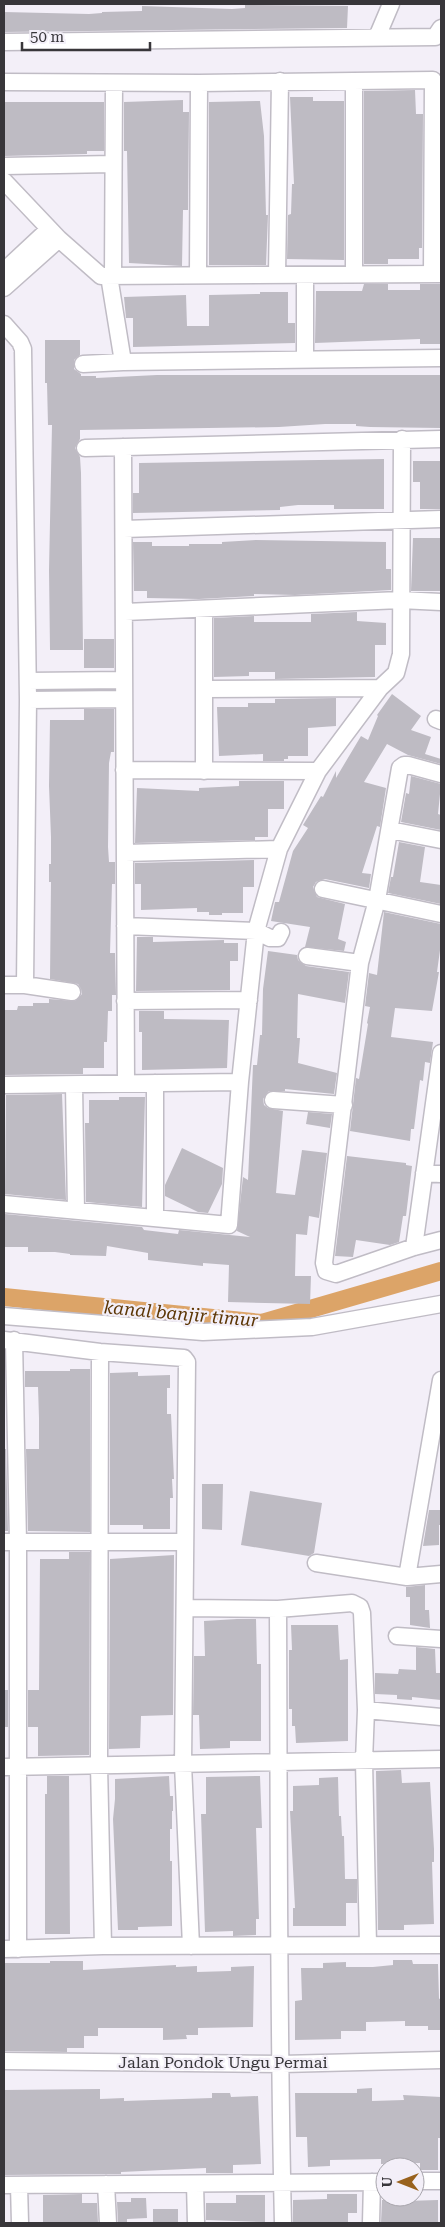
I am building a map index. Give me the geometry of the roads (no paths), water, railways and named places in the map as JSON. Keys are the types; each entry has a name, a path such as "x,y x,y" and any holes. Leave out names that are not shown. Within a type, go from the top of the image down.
{"street":[{"path":"377,37 392,4"},
{"path":"4,42 434,37 441,28"},
{"path":"4,82 199,83 433,80 436,274 101,276 54,234 4,181"},
{"path":"277,275 280,81"},
{"path":"354,81 354,274"},
{"path":"114,83 111,276 123,362"},
{"path":"198,275 199,83"},
{"path":"4,166 113,164"},
{"path":"4,271 54,234"},
{"path":"4,288 54,234"},
{"path":"305,275 305,360"},
{"path":"4,324 22,344 23,349 28,681 25,985"},
{"path":"82,364 441,358"},
{"path":"4,1204 229,1225 240,1082 256,931 279,849 318,771 380,688 396,674 400,664 402,439"},
{"path":"84,448 441,439"},
{"path":"123,447 126,1084"},
{"path":"124,529 441,519"},
{"path":"125,612 400,600 441,602"},
{"path":"204,609 204,771"},
{"path":"28,681 124,680"},
{"path":"205,689 380,688"},
{"path":"28,700 124,699"},
{"path":"441,774 408,765 400,768 377,900 360,963 324,1263 326,1271 336,1274 414,1247 441,1240"},
{"path":"124,770 318,771"},
{"path":"390,830 441,840"},
{"path":"125,853 279,849"},
{"path":"323,889 441,914"},
{"path":"125,926 256,931 270,938 278,938 281,932"},
{"path":"307,956 360,963"},
{"path":"4,985 25,985 72,992"},
{"path":"125,1001 248,1000"},
{"path":"414,1247 441,1053"},
{"path":"4,1085 240,1082"},
{"path":"155,1083 155,1218"},
{"path":"74,1085 76,1211"},
{"path":"273,1100 344,1105"},
{"path":"424,1173 441,1174"},
{"path":"4,1316 203,1332 312,1327 441,1304"},
{"path":"191,1946 183,1764 187,1360 184,1358 100,1352 9,1340 12,1767 11,1949 103,1946 191,1946 278,1945 441,1945"},
{"path":"100,1352 100,1765 103,1946"},
{"path":"407,1577 441,1380"},
{"path":"11,1542 185,1542"},
{"path":"316,1563 407,1577 441,1574"},
{"path":"185,1608 278,1609 352,1603 360,1607 362,1614 366,1710 364,1761 368,1945"},
{"path":"278,1609 278,1945 282,2064 283,2223"},
{"path":"397,1636 441,1639"},
{"path":"366,1710 441,1717"},
{"path":"12,1767 441,1759"},
{"name":"Jalan Pondok Ungu Permai","path":"4,2061 282,2064 441,2060"},
{"path":"425,2181 441,2181"},
{"path":"20,2223 11,2185 375,2182"},
{"path":"106,2184 108,2223"},
{"path":"195,2184 196,2223"},
{"path":"371,2223 375,2200"}],"waterway":[{"name":"kanal banjir timur","path":"4,1297 262,1323 441,1271"}]}
